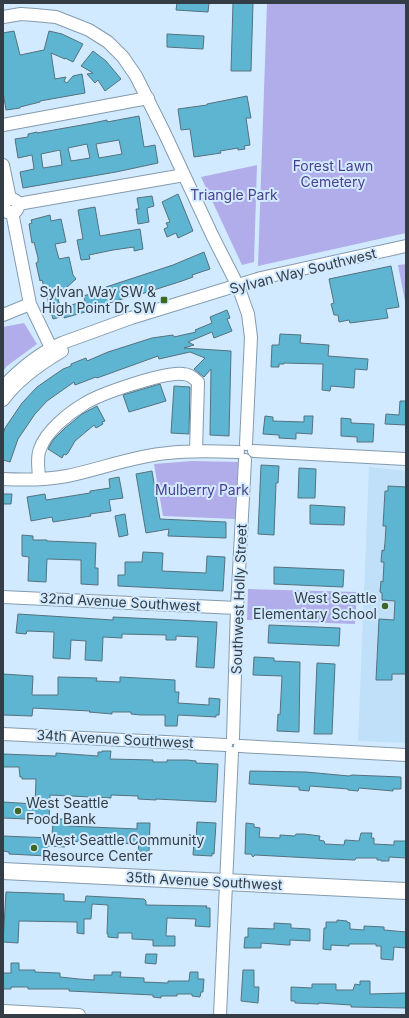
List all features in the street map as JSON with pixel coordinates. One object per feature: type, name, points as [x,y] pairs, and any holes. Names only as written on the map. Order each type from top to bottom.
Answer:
[{"type":"main road","name":"35th Avenue Southwest","points":[[3,871],[406,891]]},
{"type":"street","name":"Southwest Holly Street","points":[[3,17],[20,14],[35,14],[56,17],[89,30],[108,42],[123,57],[136,76],[148,98],[213,237],[238,286],[248,314],[251,331],[237,608],[233,745],[220,1015]]},
{"type":"street","points":[[3,125],[148,98]]},
{"type":"street","points":[[3,165],[30,304],[53,351]]},
{"type":"street","points":[[10,206],[184,175]]},
{"type":"street","name":"Sylvan Way Southwest","points":[[3,400],[20,380],[62,342],[131,318],[201,298],[261,278],[406,246]]},
{"type":"street","points":[[3,315],[30,304]]},
{"type":"street","name":"Sylvan Way Southwest","points":[[3,387],[32,360],[53,351]]},
{"type":"street","points":[[39,479],[38,455],[40,448],[52,430],[70,413],[96,398],[161,376],[183,374],[194,377],[198,382],[196,451]]},
{"type":"street","points":[[3,479],[39,479],[67,476],[145,457],[167,453],[196,451],[246,451],[406,459]]},
{"type":"street","name":"32nd Avenue Southwest","points":[[3,597],[237,608]]},
{"type":"street","name":"34th Avenue Southwest","points":[[3,734],[406,755]]},
{"type":"street","points":[[3,1011],[80,1015]]},
{"type":"shaded area","name":"West Seattle Elementary School","points":[[369,467],[406,471],[406,743],[358,741]]},
{"type":"green space","name":"Forest Lawn Cemetery","points":[[267,3],[406,3],[406,233],[258,266]]},
{"type":"green space","name":"Triangle Park","points":[[257,165],[254,262],[242,265],[201,177]]},
{"type":"green space","points":[[406,264],[406,306],[398,265]]},
{"type":"green space","points":[[24,323],[37,344],[7,366],[3,371],[3,327]]},
{"type":"green space","name":"Mulberry Park","points":[[192,461],[238,462],[236,519],[163,516],[154,464]]},
{"type":"green space","points":[[248,589],[357,592],[355,624],[247,620]]},
{"type":"building","points":[[177,3],[209,3],[208,12],[176,10]]},
{"type":"building","points":[[233,3],[253,3],[251,71],[231,71]]},
{"type":"building","points":[[14,31],[20,55],[44,50],[49,31],[62,34],[83,44],[73,62],[51,53],[55,79],[66,77],[64,81],[67,83],[73,76],[82,74],[85,93],[40,101],[20,108],[6,110],[3,92],[3,33]]},
{"type":"building","points":[[167,34],[204,36],[203,49],[167,47]]},
{"type":"building","points":[[93,51],[106,61],[121,79],[105,91],[98,80],[95,83],[87,74],[93,73],[81,66]]},
{"type":"building","points":[[247,96],[251,118],[246,118],[250,145],[244,146],[245,149],[238,150],[238,148],[220,151],[221,153],[194,157],[190,129],[181,130],[178,109],[207,105]]},
{"type":"building","points":[[139,116],[144,147],[155,145],[158,163],[116,172],[23,188],[20,172],[34,169],[32,155],[18,158],[15,139],[28,137],[28,134],[37,132],[107,120],[107,122]],"holes":[[[119,140],[122,154],[99,158],[96,144]],[[87,144],[90,158],[71,161],[68,148]],[[60,150],[62,165],[43,168],[41,154]]]},
{"type":"building","points":[[178,194],[193,231],[178,238],[176,233],[167,237],[164,229],[168,227],[166,223],[170,222],[162,202]]},
{"type":"building","points":[[152,196],[154,206],[147,208],[149,222],[138,224],[136,209],[139,209],[137,198]]},
{"type":"building","points":[[95,207],[100,236],[140,229],[143,249],[134,251],[134,247],[113,250],[89,255],[90,259],[81,260],[77,240],[83,239],[78,210]]},
{"type":"building","points":[[50,215],[51,221],[61,219],[66,242],[55,244],[59,259],[69,257],[73,275],[76,279],[66,288],[55,291],[61,308],[85,301],[83,296],[173,265],[204,252],[210,269],[192,275],[193,277],[182,281],[103,305],[103,307],[64,318],[64,316],[53,319],[42,280],[40,281],[36,263],[38,262],[38,258],[34,242],[32,243],[29,224],[32,223],[31,220]]},
{"type":"building","points":[[391,266],[399,307],[386,309],[388,318],[350,323],[349,320],[339,322],[338,315],[334,315],[331,304],[334,303],[329,279]]},
{"type":"building","points":[[227,310],[230,318],[227,319],[232,331],[214,338],[212,332],[188,342],[194,345],[184,348],[231,351],[229,436],[210,435],[211,369],[204,377],[194,369],[205,358],[190,352],[159,359],[158,356],[75,385],[74,382],[47,401],[35,414],[18,439],[10,462],[3,460],[3,434],[5,428],[22,403],[37,387],[63,369],[86,358],[87,361],[108,352],[152,338],[173,335],[174,337],[196,332],[195,330],[212,323],[210,317]]},
{"type":"building","points":[[280,334],[301,335],[300,343],[329,345],[328,356],[368,359],[367,370],[355,369],[354,388],[331,386],[330,391],[322,390],[323,364],[284,363],[279,364],[279,367],[271,367],[272,345],[279,345]]},
{"type":"building","points":[[160,384],[166,401],[129,412],[123,395]]},
{"type":"building","points":[[174,386],[190,387],[189,434],[171,433]]},
{"type":"building","points":[[400,401],[406,401],[406,425],[385,424],[386,414],[399,415]]},
{"type":"building","points":[[97,406],[105,421],[102,422],[103,424],[96,428],[94,425],[75,441],[68,453],[66,455],[64,454],[62,458],[48,449],[53,440],[64,429],[82,414]]},
{"type":"building","points":[[265,416],[273,417],[273,421],[304,422],[304,416],[313,416],[312,434],[296,433],[296,439],[279,438],[279,435],[263,434]]},
{"type":"building","points":[[341,418],[351,419],[351,423],[374,424],[373,442],[357,442],[357,437],[341,436]]},
{"type":"building","points":[[261,465],[279,466],[278,483],[276,483],[274,535],[258,534]]},
{"type":"building","points":[[299,468],[316,469],[315,498],[298,498]]},
{"type":"building","points":[[152,471],[160,519],[226,522],[226,538],[168,536],[169,529],[146,533],[136,474]]},
{"type":"building","points":[[119,477],[123,498],[109,500],[111,511],[53,522],[52,517],[31,521],[27,497],[45,494],[46,500],[90,493],[90,491],[110,488],[109,479]]},
{"type":"building","points":[[388,486],[406,487],[406,674],[392,674],[392,680],[376,680],[379,619],[394,620],[395,601],[382,600],[382,593],[380,592],[381,581],[383,582],[384,562],[381,562],[382,550],[384,551],[386,526],[383,526],[385,491],[388,491]]},
{"type":"building","points":[[3,494],[12,494],[11,504],[3,504]]},
{"type":"building","points":[[310,505],[345,507],[344,525],[310,524]]},
{"type":"building","points":[[125,514],[128,535],[119,537],[115,516]]},
{"type":"building","points":[[22,535],[33,536],[33,540],[96,543],[95,568],[98,568],[98,585],[81,584],[81,560],[47,559],[46,582],[28,581],[29,557],[22,556]]},
{"type":"building","points":[[143,552],[163,553],[162,571],[206,573],[207,556],[225,557],[223,591],[118,586],[118,575],[125,575],[125,562],[142,562]]},
{"type":"building","points":[[274,567],[344,570],[343,587],[274,584]]},
{"type":"building","points":[[18,614],[113,620],[113,617],[217,622],[214,668],[196,667],[198,637],[176,636],[176,640],[166,640],[166,635],[122,634],[122,638],[103,637],[102,661],[85,660],[86,641],[71,640],[70,659],[53,658],[54,632],[27,631],[26,634],[16,633]]},
{"type":"building","points":[[269,625],[340,628],[339,646],[268,643]]},
{"type":"building","points":[[254,657],[274,658],[274,661],[300,662],[299,732],[277,731],[278,714],[280,715],[282,676],[253,675]]},
{"type":"building","points":[[317,663],[335,664],[332,734],[314,734]]},
{"type":"building","points":[[3,674],[33,676],[32,695],[58,695],[58,677],[97,678],[96,681],[120,682],[120,677],[175,680],[175,692],[179,692],[178,703],[209,705],[209,698],[220,699],[219,715],[216,715],[216,717],[178,715],[177,726],[165,726],[165,715],[141,715],[131,714],[131,712],[112,712],[112,714],[89,712],[90,711],[33,708],[32,716],[3,715]]},
{"type":"building","points":[[111,751],[110,759],[153,760],[153,762],[187,760],[196,761],[196,763],[218,764],[216,802],[138,799],[138,796],[111,795],[111,798],[50,795],[49,820],[3,818],[3,802],[35,804],[36,779],[22,779],[22,777],[20,777],[19,767],[3,767],[3,754],[56,756],[56,753],[98,756],[98,752]]},
{"type":"building","points":[[250,771],[306,772],[349,776],[401,777],[401,789],[393,789],[393,791],[359,788],[358,791],[310,786],[309,791],[299,790],[299,787],[249,784]]},
{"type":"building","points":[[53,819],[68,819],[68,826],[137,829],[137,823],[150,823],[149,852],[138,851],[139,844],[65,841],[65,847],[47,846],[47,856],[9,854],[9,852],[3,851],[3,836],[52,838]]},
{"type":"building","points":[[197,822],[216,823],[214,854],[212,853],[212,856],[193,855]]},
{"type":"building","points":[[246,823],[254,824],[254,827],[260,828],[259,837],[280,838],[280,835],[295,836],[296,834],[304,834],[320,836],[319,840],[324,841],[325,844],[344,845],[345,840],[359,841],[361,833],[372,833],[371,838],[374,838],[374,844],[394,845],[394,841],[406,841],[406,858],[389,857],[389,861],[381,861],[377,860],[377,858],[356,858],[355,860],[255,855],[253,857],[251,854],[245,854]]},
{"type":"building","points":[[6,892],[64,894],[64,901],[85,902],[86,896],[144,899],[146,901],[146,905],[207,906],[206,908],[210,908],[210,927],[195,926],[196,919],[167,918],[166,936],[175,936],[175,946],[153,946],[153,940],[132,939],[132,933],[118,933],[118,938],[108,937],[108,905],[92,904],[91,919],[84,919],[84,934],[77,933],[77,922],[19,921],[18,943],[3,942]]},
{"type":"building","points":[[337,920],[347,921],[350,923],[350,929],[364,930],[364,926],[384,927],[384,930],[406,932],[406,948],[394,947],[393,960],[381,959],[381,946],[376,946],[376,944],[349,944],[349,946],[331,945],[331,950],[323,949],[324,928],[326,928],[326,922],[337,922]]},
{"type":"building","points":[[274,923],[291,924],[291,928],[310,929],[310,941],[290,940],[290,945],[261,943],[261,948],[244,948],[245,937],[248,937],[248,928],[274,929]]},
{"type":"building","points":[[146,954],[157,954],[156,964],[145,963]]},
{"type":"building","points":[[11,963],[19,963],[19,970],[60,973],[60,977],[94,980],[94,975],[112,975],[112,972],[121,972],[120,977],[144,978],[144,982],[168,983],[168,981],[189,981],[190,972],[198,972],[198,979],[204,979],[203,992],[201,992],[200,997],[192,996],[192,994],[177,994],[177,996],[161,996],[161,998],[153,997],[153,995],[69,991],[69,989],[28,989],[28,987],[11,987],[11,989],[3,989],[3,973],[11,973]]},
{"type":"building","points":[[243,970],[254,970],[254,987],[259,987],[258,1003],[241,1001]]},
{"type":"building","points":[[360,981],[370,981],[370,994],[406,993],[406,1008],[351,1007],[351,1005],[295,1003],[295,1001],[291,1001],[291,987],[312,988],[312,984],[336,984],[336,990],[353,990],[355,984],[360,985]]},
{"type":"place","name":"Sylvan Way SW & High Point Dr SW","points":[[164,300]]},
{"type":"place","name":"West Seattle Elementary School","points":[[385,606]]},
{"type":"place","name":"West Seattle Food Bank","points":[[18,811]]},
{"type":"place","name":"West Seattle Community Resource Center","points":[[34,848]]}]
